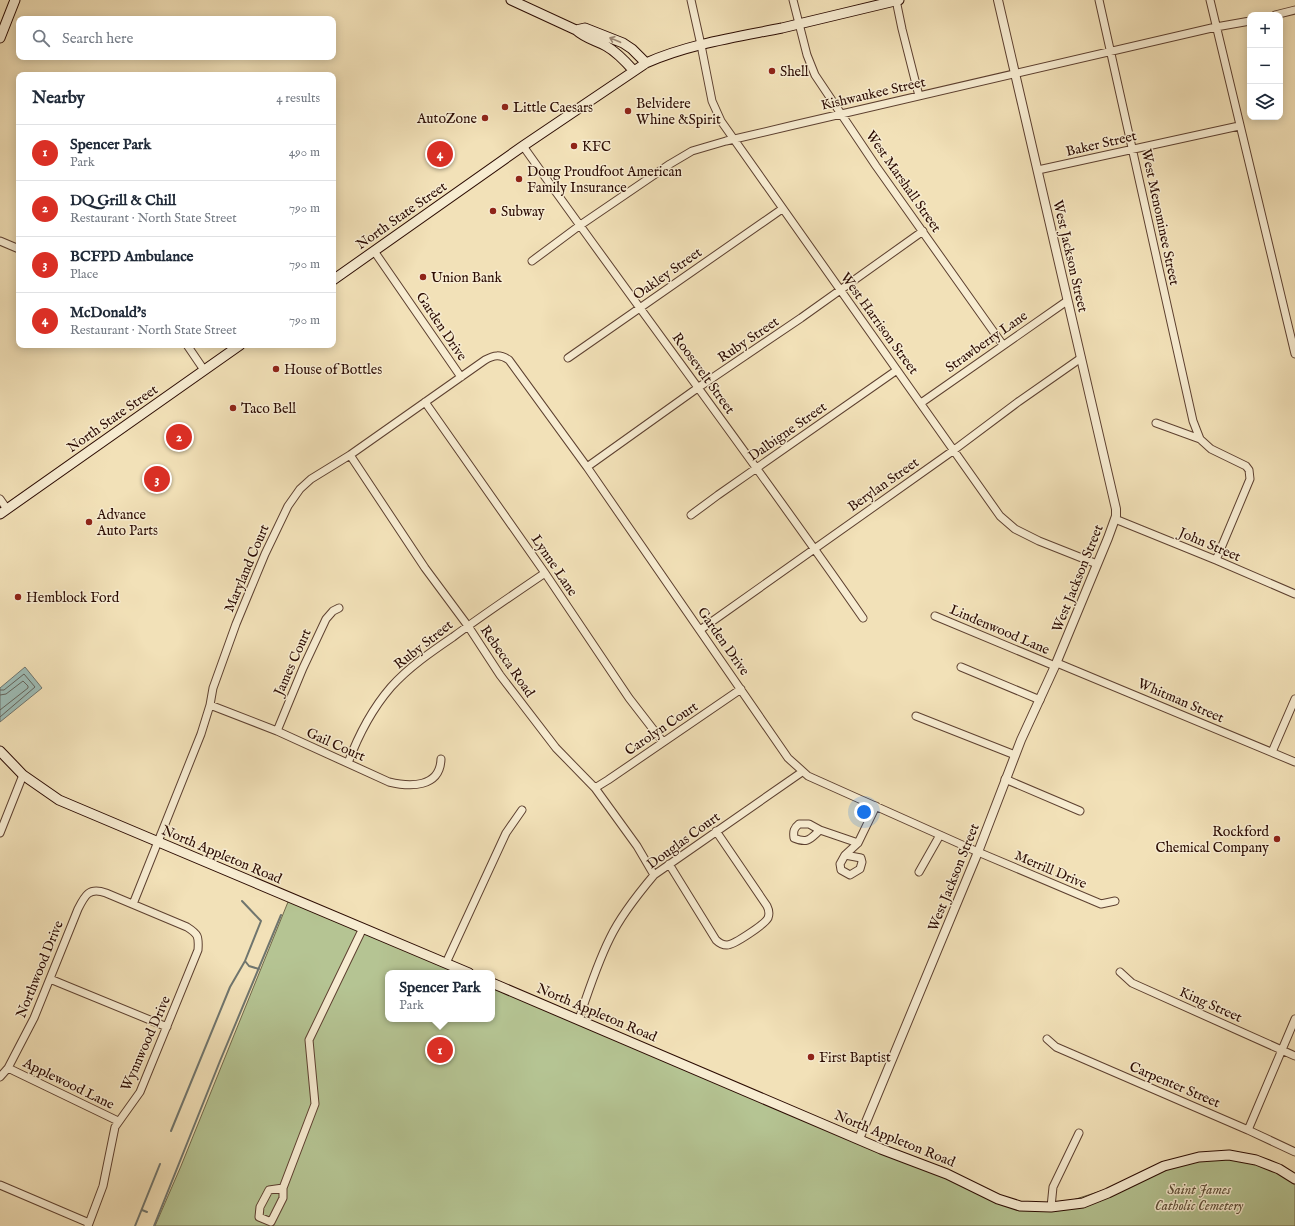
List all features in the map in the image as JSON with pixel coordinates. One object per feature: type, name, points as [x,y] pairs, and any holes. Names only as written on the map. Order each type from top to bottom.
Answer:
[{"type":"main road","points":[[0,38],[15,0]]},
{"type":"main road","points":[[511,0],[576,30],[583,36],[614,50],[634,71]]},
{"type":"main road","name":"North State Street","points":[[336,278],[522,146],[646,63],[666,55],[701,45],[800,24],[897,0]]},
{"type":"main road","points":[[576,30],[585,28],[623,43],[632,49],[646,63]]},
{"type":"main road","name":"North State Street","points":[[3,511],[236,348]]},
{"type":"main road","name":"North Appleton Road","points":[[0,751],[23,775],[59,800],[462,970]]},
{"type":"main road","name":"North Appleton Road","points":[[495,983],[859,1139],[947,1174],[998,1199],[1020,1206],[1051,1207],[1083,1202],[1108,1193],[1164,1166],[1199,1157],[1229,1155],[1256,1160],[1279,1169],[1295,1179]]},
{"type":"street","name":"West Harrison Street","points":[[691,0],[712,101],[721,121],[1000,516],[1015,529],[1039,541],[1096,564]]},
{"type":"street","name":"West Marshall Street","points":[[793,0],[807,55],[815,76],[922,232],[1003,345]]},
{"type":"street","points":[[897,0],[902,29],[919,96]]},
{"type":"street","name":"West Jackson Street","points":[[859,1139],[978,852],[1005,779],[1056,664],[1115,519],[1116,509],[998,0]]},
{"type":"street","name":"West Menominee Street","points":[[1099,0],[1193,421],[1200,438]]},
{"type":"street","points":[[1210,0],[1295,354]]},
{"type":"street","points":[[1283,13],[1295,10]]},
{"type":"street","name":"Kishwaukee Street","points":[[532,261],[579,226],[670,164],[692,151],[733,139],[1216,27],[1247,22]]},
{"type":"street","name":"Baker Street","points":[[1038,170],[1240,126]]},
{"type":"street","name":"Roosevelt Street","points":[[522,146],[579,226],[699,387],[863,618]]},
{"type":"street","name":"Oakley Street","points":[[568,358],[782,209]]},
{"type":"street","name":"Ruby Street","points":[[587,467],[922,232]]},
{"type":"street","points":[[0,241],[16,248]]},
{"type":"street","name":"Garden Drive","points":[[374,251],[461,377]]},
{"type":"street","name":"Strawberry Lane","points":[[921,403],[1067,301]]},
{"type":"street","points":[[189,348],[204,370]]},
{"type":"street","name":"Maryland Court","points":[[133,904],[190,762],[210,705],[213,688],[236,624],[265,554],[288,506],[300,489],[311,479],[350,455],[491,357],[500,355],[504,356],[514,366]]},
{"type":"street","name":"Berylan Street","points":[[700,630],[1081,358]]},
{"type":"street","name":"Garden Drive","points":[[514,366],[587,467],[742,689],[788,758],[802,772],[815,780],[978,852]]},
{"type":"street","name":"Dalbigne Street","points":[[691,515],[897,370]]},
{"type":"street","name":"Lynne Lane","points":[[425,402],[545,573],[629,698],[663,742]]},
{"type":"street","points":[[1156,423],[1200,438],[1211,449],[1246,466],[1249,470],[1250,479],[1216,560]]},
{"type":"street","name":"Rebecca Road","points":[[350,455],[425,568],[468,626],[500,674],[556,748],[594,788],[638,846],[654,875]]},
{"type":"street","points":[[0,499],[3,511]]},
{"type":"street","name":"John Street","points":[[1115,519],[1295,594]]},
{"type":"street","name":"Ruby Street","points":[[348,763],[364,727],[376,707],[390,688],[408,670],[468,626],[545,573]]},
{"type":"street","name":"James Court","points":[[276,731],[326,619],[333,611],[339,608]]},
{"type":"street","name":"Lindenwood Lane","points":[[935,616],[1056,664]]},
{"type":"street","name":"Whitman Street","points":[[1056,664],[1295,762]]},
{"type":"street","points":[[961,667],[1040,700]]},
{"type":"street","name":"Carolyn Court","points":[[594,788],[742,689]]},
{"type":"street","points":[[1272,752],[1295,699]]},
{"type":"street","name":"Gail Court","points":[[210,705],[276,731],[389,782],[412,785],[431,780],[437,774],[441,765],[441,759]]},
{"type":"street","points":[[916,716],[1015,755]]},
{"type":"street","name":"Douglas Court","points":[[579,1019],[598,965],[610,937],[636,896],[654,875],[802,772]]},
{"type":"street","points":[[0,833],[23,775]]},
{"type":"street","points":[[1005,779],[1080,811]]},
{"type":"street","points":[[845,855],[858,843],[876,806]]},
{"type":"street","points":[[446,963],[506,833],[522,810]]},
{"type":"street","points":[[820,830],[858,843]]},
{"type":"street","points":[[669,864],[716,940],[726,945],[731,944],[750,932],[766,920],[769,911],[716,831]]},
{"type":"street","points":[[919,872],[940,835]]},
{"type":"street","name":"Merrill Drive","points":[[978,852],[1101,904],[1116,901]]},
{"type":"street","name":"Northwood Drive","points":[[0,1077],[8,1068],[34,1018],[84,897],[90,892],[101,891],[133,904]]},
{"type":"street","name":"Wynnwood Drive","points":[[88,1224],[104,1186],[113,1134],[118,1121],[140,1092],[198,950],[198,936],[196,933],[187,927],[133,904]]},
{"type":"street","points":[[283,1188],[269,1190],[260,1207],[259,1217],[271,1222],[283,1198],[283,1188],[315,1104],[309,1040],[363,928]]},
{"type":"street","name":"King Street","points":[[1120,972],[1132,983],[1295,1056]]},
{"type":"street","points":[[50,979],[167,1027]]},
{"type":"street","points":[[1248,1130],[1295,1019]]},
{"type":"street","name":"Carpenter Street","points":[[1047,1038],[1056,1047],[1248,1130],[1295,1152]]},
{"type":"street","name":"Applewood Lane","points":[[8,1068],[118,1121]]},
{"type":"street","points":[[1051,1207],[1053,1187],[1079,1132]]},
{"type":"street","points":[[0,1186],[88,1224]]},
{"type":"green space","name":"Saint James Catholic Cemetery","points":[[290,897],[462,970],[385,970],[385,1022],[495,1022],[495,984],[998,1199],[1051,1207],[1166,1170],[1199,1157],[1256,1160],[1295,1179],[1295,1226],[155,1226],[181,1166]]},
{"type":"water","points":[[25,667],[42,688],[0,722],[0,688]]},
{"type":"waterway","points":[[171,1131],[230,987],[245,961],[261,921],[242,901]]},
{"type":"waterway","points":[[154,1226],[220,1061],[281,915]]},
{"type":"waterway","points":[[245,961],[249,966],[259,969]]},
{"type":"waterway","points":[[135,1226],[160,1164]]},
{"type":"waterway","points":[[142,1210],[147,1212]]},
{"type":"place","name":"Shell","points":[[772,71]]},
{"type":"place","name":"Little Caesars","points":[[505,107]]},
{"type":"place","name":"Belvidere Whine &Spirit","points":[[628,111]]},
{"type":"place","name":"AutoZone","points":[[485,118]]},
{"type":"place","name":"KFC","points":[[574,146]]},
{"type":"place","name":"McDonald's","points":[[440,154]]},
{"type":"place","name":"Doug Proudfoot American Family Insurance","points":[[519,179]]},
{"type":"place","name":"Subway","points":[[493,211]]},
{"type":"place","name":"Union Bank","points":[[423,277]]},
{"type":"place","name":"House of Bottles","points":[[276,369]]},
{"type":"place","name":"Taco Bell","points":[[233,408]]},
{"type":"place","name":"DQ Grill & Chill","points":[[179,437]]},
{"type":"place","name":"BCFPD Ambulance","points":[[157,479]]},
{"type":"place","name":"Advance Auto Parts","points":[[89,522]]},
{"type":"place","name":"Hemblock Ford","points":[[18,597]]},
{"type":"place","name":"Rockford Chemical Company","points":[[1277,839]]},
{"type":"place","name":"Spencer Park","points":[[440,1050]]},
{"type":"place","name":"First Baptist","points":[[811,1057]]}]
